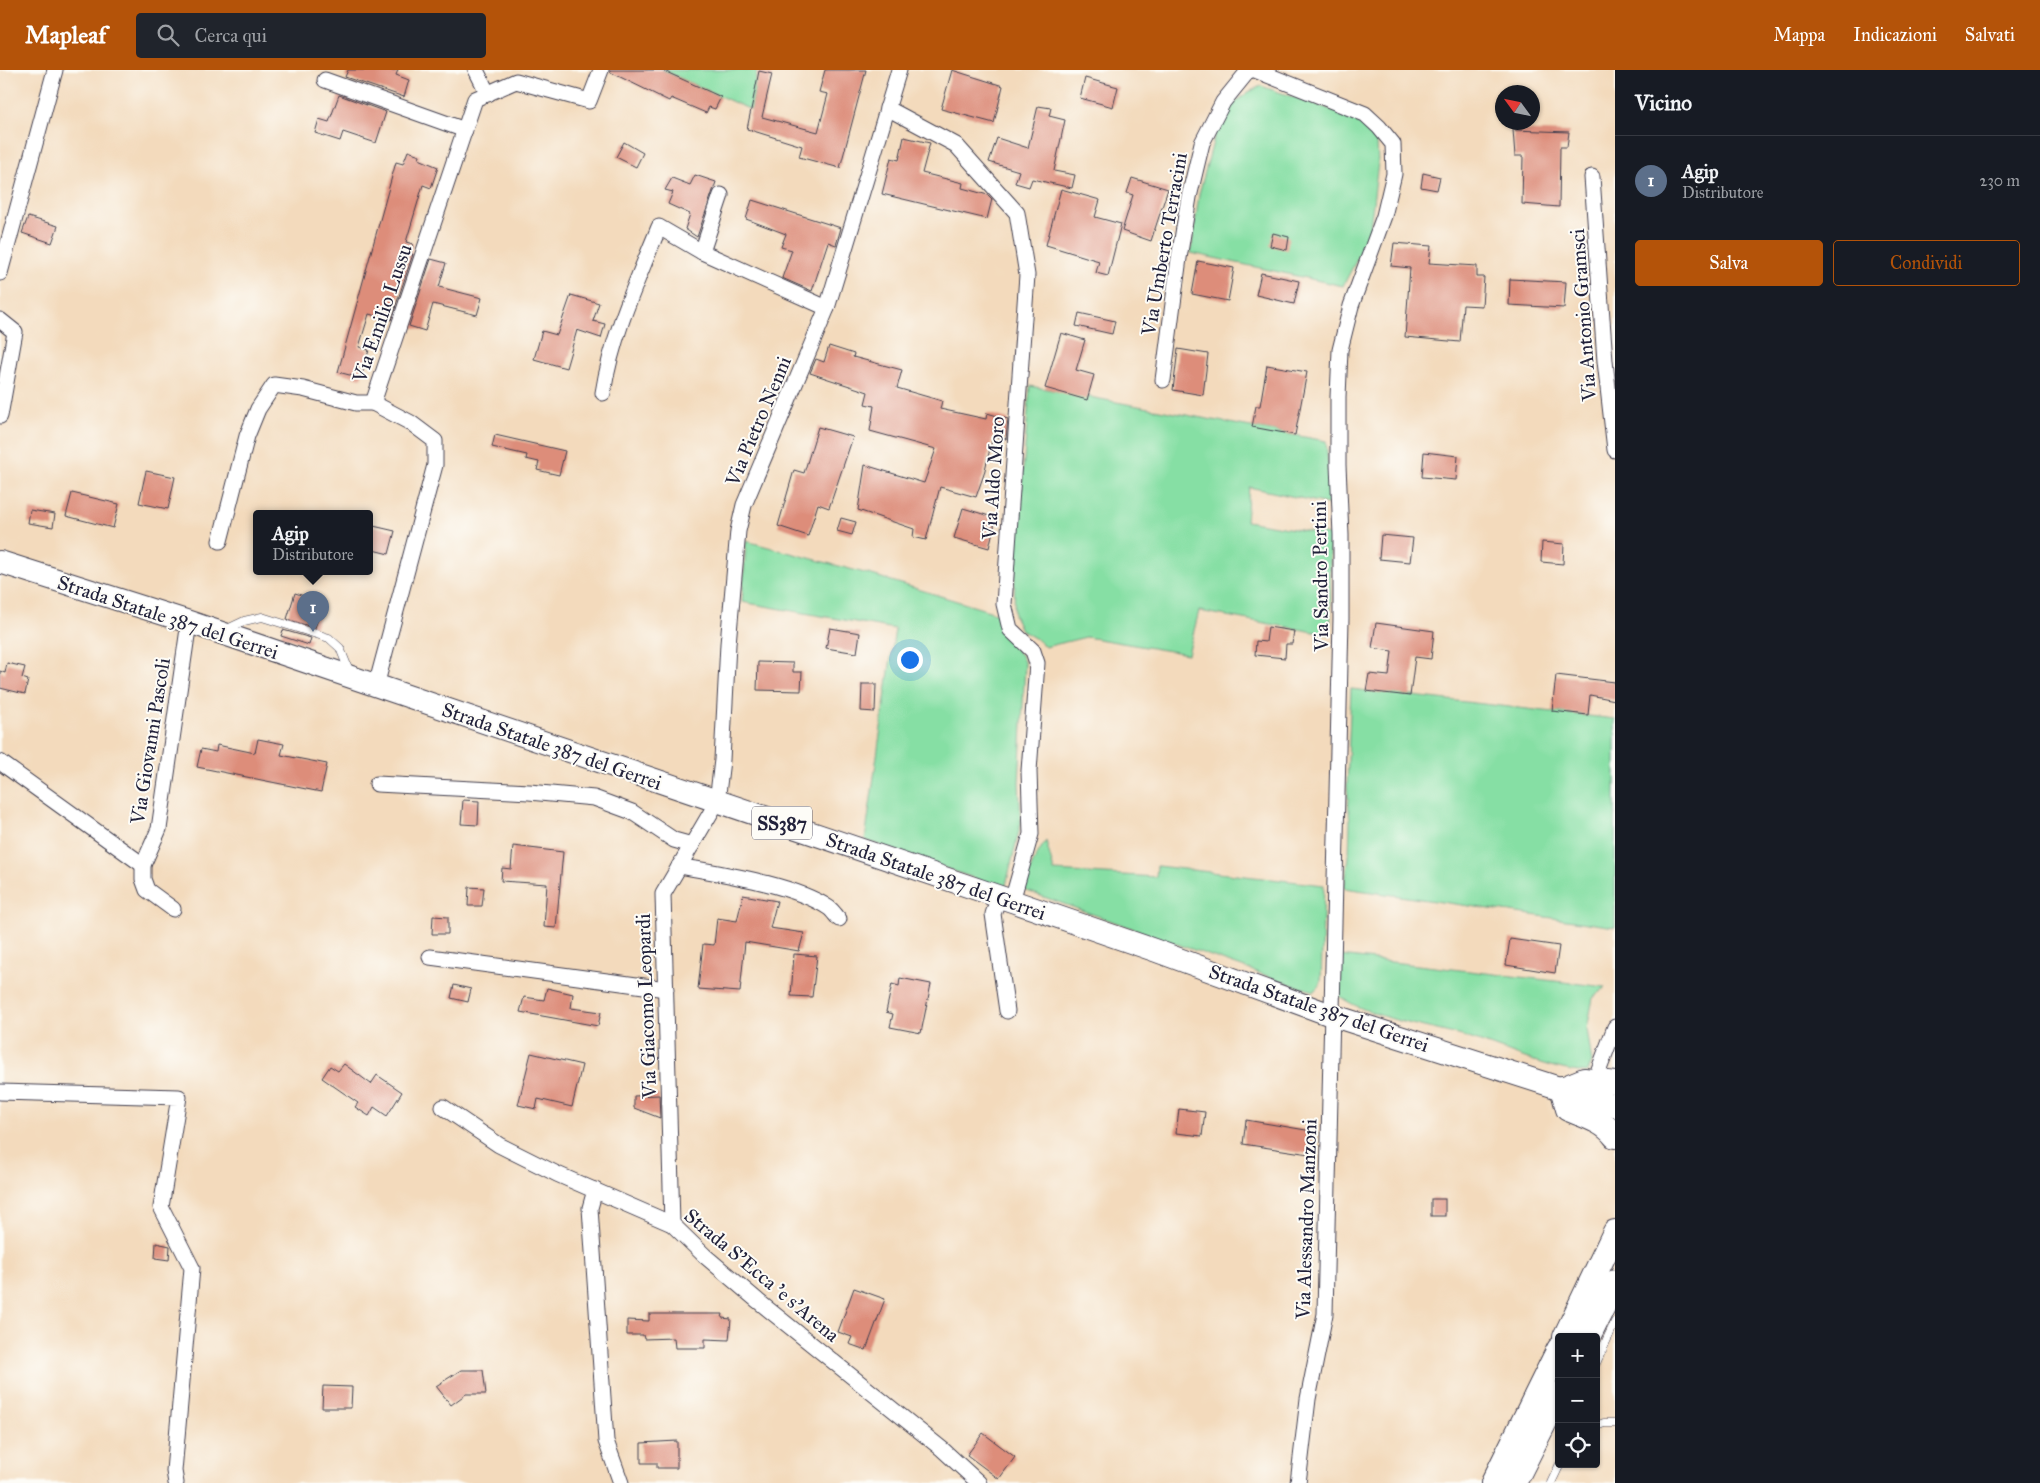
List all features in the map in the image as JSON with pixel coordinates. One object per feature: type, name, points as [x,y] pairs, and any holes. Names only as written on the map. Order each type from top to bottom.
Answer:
[{"type":"highway","points":[[1562,1088],[1568,1109],[1599,1122],[1615,1136]]},
{"type":"highway","points":[[1567,1333],[1615,1232]]},
{"type":"highway","points":[[1590,1333],[1615,1282]]},
{"type":"highway","points":[[1493,1483],[1555,1357]]},
{"type":"highway","points":[[1514,1483],[1555,1402]]},
{"type":"main road","name":"Strada Statale 387 del Gerrei","points":[[0,562],[189,622],[1005,899],[1154,950],[1331,1015],[1615,1106]]},
{"type":"main road","points":[[1562,1088],[1584,1079],[1605,1081]]},
{"type":"street","points":[[0,273],[55,70]]},
{"type":"street","points":[[476,70],[488,94]]},
{"type":"street","name":"Via Emilio Lussu","points":[[376,686],[435,465],[435,441],[411,423],[373,403],[476,99],[516,81],[589,101],[600,70]]},
{"type":"street","name":"Via Pietro Nenni","points":[[717,802],[722,760],[728,644],[738,531],[744,505],[827,308],[898,70]]},
{"type":"street","name":"Via Umberto Terracini","points":[[1163,380],[1179,258],[1189,197],[1202,142],[1223,102],[1250,70]]},
{"type":"street","name":"Via Sandro Pertini","points":[[1255,70],[1365,114],[1393,144],[1394,174],[1384,216],[1351,306],[1340,350],[1338,446],[1341,619],[1331,1015]]},
{"type":"street","points":[[325,80],[465,130]]},
{"type":"street","name":"Via Aldo Moro","points":[[888,108],[956,145],[1017,212],[1026,266],[1004,604],[1010,629],[1033,651],[1037,663],[1029,771],[1031,834],[1005,899],[993,914],[1007,1011]]},
{"type":"street","name":"Via Antonio Gramsci","points":[[1592,178],[1605,361],[1615,450]]},
{"type":"street","points":[[702,252],[722,195]]},
{"type":"street","points":[[603,393],[607,367],[621,320],[659,227],[702,252],[827,308]]},
{"type":"street","points":[[0,320],[14,332],[0,416]]},
{"type":"street","points":[[220,540],[247,436],[258,409],[274,385],[303,389],[356,403],[373,403]]},
{"type":"street","name":"Via Giovanni Pascoli","points":[[143,865],[159,829],[189,622]]},
{"type":"street","points":[[0,762],[143,865],[143,879],[147,890],[173,909]]},
{"type":"street","points":[[378,784],[529,792],[594,798],[632,812],[674,840],[692,844]]},
{"type":"street","name":"Via Giacomo Leopardi","points":[[672,1224],[662,894],[717,802]]},
{"type":"street","points":[[679,866],[742,878],[803,895],[830,909],[839,919]]},
{"type":"street","points":[[430,957],[666,989]]},
{"type":"street","name":"Via Alessandro Manzoni","points":[[1298,1483],[1308,1399],[1326,1314],[1331,1015]]},
{"type":"street","points":[[1605,1081],[1615,1027]]},
{"type":"street","points":[[0,1092],[179,1097],[161,1207],[192,1268],[174,1471],[176,1483]]},
{"type":"street","name":"Strada S'Ecca 'e s'Arena","points":[[443,1107],[498,1145],[557,1174],[672,1224],[705,1256],[758,1301],[942,1449],[979,1483]]},
{"type":"street","points":[[595,1190],[590,1208],[606,1440],[621,1483]]},
{"type":"lane","points":[[218,632],[244,621],[262,617],[328,638],[340,648],[352,678]]},
{"type":"lane","points":[[1600,1354],[1615,1322]]},
{"type":"lane","points":[[1600,1424],[1615,1423]]},
{"type":"lane","points":[[1551,1483],[1558,1468]]},
{"type":"green space","points":[[662,70],[757,70],[751,110]]},
{"type":"green space","points":[[1261,86],[1347,115],[1363,126],[1377,141],[1378,163],[1369,236],[1343,286],[1191,253],[1199,194],[1216,131],[1226,110],[1247,93]]},
{"type":"green space","points":[[1030,386],[1326,441],[1332,505],[1249,487],[1246,521],[1330,535],[1331,635],[1199,611],[1188,654],[1086,637],[1045,647],[1038,640],[1021,630],[1014,615],[1015,569]]},
{"type":"green space","points":[[746,541],[872,575],[999,614],[999,631],[1021,655],[1025,664],[1019,783],[1021,823],[1005,889],[865,840],[895,629],[742,602]]},
{"type":"green space","points":[[1351,689],[1615,719],[1615,927],[1344,888],[1349,857],[1350,822],[1347,786]]},
{"type":"green space","points":[[1046,841],[1054,871],[1156,877],[1157,866],[1324,885],[1321,983],[1314,991],[1293,985],[1024,890],[1032,865]]},
{"type":"green space","points":[[1340,956],[1606,987],[1593,998],[1587,1029],[1592,1062],[1587,1073],[1571,1071],[1524,1058],[1462,1036],[1382,1016],[1366,1010],[1339,996]]},
{"type":"building","points":[[348,70],[398,70],[396,75],[409,80],[404,97],[345,77]]},
{"type":"building","points":[[610,70],[662,70],[721,97],[715,109],[709,107],[706,113],[671,98],[669,101],[610,72]]},
{"type":"building","points":[[825,70],[866,70],[840,168],[799,157],[802,146],[747,129],[759,71],[772,74],[762,117],[818,132],[828,94],[819,92]]},
{"type":"building","points":[[952,70],[1003,86],[994,123],[941,109]]},
{"type":"building","points":[[1085,78],[1118,87],[1113,107],[1080,98]]},
{"type":"building","points":[[339,95],[386,112],[376,143],[343,132],[340,141],[315,133],[319,119],[329,122]]},
{"type":"building","points":[[1038,106],[1051,108],[1049,116],[1065,120],[1054,171],[1075,175],[1072,188],[1032,179],[1029,187],[1015,183],[1019,171],[989,162],[997,138],[1028,148]]},
{"type":"building","points":[[1513,130],[1569,132],[1567,147],[1560,147],[1559,207],[1522,204],[1523,156],[1515,156]]},
{"type":"building","points":[[904,137],[930,143],[922,173],[963,183],[962,188],[988,195],[992,199],[987,219],[882,194],[891,158],[899,160]]},
{"type":"building","points":[[624,142],[643,153],[636,167],[616,157]]},
{"type":"building","points":[[408,151],[420,155],[419,159],[438,167],[431,188],[423,185],[406,242],[413,244],[410,254],[413,254],[391,320],[369,314],[359,347],[369,350],[361,378],[338,372],[396,162],[403,164]]},
{"type":"building","points":[[1423,173],[1440,177],[1437,190],[1421,187]]},
{"type":"building","points":[[695,175],[716,182],[697,237],[685,229],[690,214],[668,204],[673,192],[665,190],[672,178],[690,185]]},
{"type":"building","points":[[1132,178],[1168,189],[1151,241],[1122,231],[1133,195],[1127,193]]},
{"type":"building","points":[[1061,189],[1100,200],[1095,217],[1121,224],[1108,276],[1096,273],[1099,261],[1046,245]]},
{"type":"building","points":[[752,200],[841,228],[836,245],[828,242],[812,291],[782,278],[792,250],[781,247],[786,234],[746,219]]},
{"type":"building","points":[[28,217],[58,226],[52,243],[22,233]]},
{"type":"building","points":[[1273,233],[1289,237],[1287,250],[1270,246]]},
{"type":"building","points":[[1394,243],[1431,246],[1429,263],[1477,266],[1477,277],[1484,277],[1482,306],[1463,305],[1460,342],[1405,337],[1410,268],[1391,266]]},
{"type":"building","points":[[431,259],[446,263],[439,287],[482,298],[477,315],[433,304],[425,331],[409,326]]},
{"type":"building","points":[[1198,261],[1234,268],[1228,301],[1192,294]]},
{"type":"building","points":[[1261,273],[1299,281],[1294,304],[1256,295]]},
{"type":"building","points":[[1510,279],[1566,282],[1564,308],[1509,305]]},
{"type":"building","points":[[571,295],[599,303],[593,321],[605,324],[601,338],[577,330],[566,368],[534,359],[542,331],[557,335]]},
{"type":"building","points":[[1079,313],[1115,321],[1112,334],[1076,326]]},
{"type":"building","points":[[1061,333],[1085,340],[1076,370],[1094,375],[1087,400],[1045,388]]},
{"type":"building","points":[[829,346],[854,354],[853,357],[902,370],[897,388],[942,401],[940,409],[986,419],[987,413],[1008,419],[1006,439],[993,436],[984,474],[976,497],[940,487],[926,540],[913,537],[914,529],[858,510],[865,465],[924,483],[936,449],[870,431],[874,406],[865,404],[868,392],[810,373],[816,359],[824,362]]},
{"type":"building","points":[[1178,349],[1208,354],[1203,395],[1173,390]]},
{"type":"building","points":[[1267,365],[1307,372],[1295,435],[1252,427],[1256,406],[1260,406]]},
{"type":"building","points":[[818,427],[853,437],[829,508],[818,504],[808,536],[778,526],[794,470],[804,473]]},
{"type":"building","points":[[495,435],[565,451],[559,475],[537,470],[539,462],[526,459],[527,455],[492,447]]},
{"type":"building","points":[[1424,452],[1458,456],[1456,480],[1422,477]]},
{"type":"building","points":[[146,471],[175,477],[168,509],[139,503]]},
{"type":"building","points":[[72,493],[119,504],[113,528],[66,516]]},
{"type":"building","points":[[963,508],[996,518],[989,548],[954,538]]},
{"type":"building","points":[[30,510],[55,514],[53,527],[28,523]]},
{"type":"building","points":[[841,518],[856,522],[852,535],[837,531]]},
{"type":"building","points":[[373,526],[395,531],[389,554],[373,550]]},
{"type":"building","points":[[1381,535],[1413,538],[1410,562],[1379,559]]},
{"type":"building","points":[[1542,542],[1564,544],[1563,564],[1541,562]]},
{"type":"building","points":[[295,593],[323,602],[315,628],[287,619]]},
{"type":"building","points":[[1376,623],[1434,631],[1431,659],[1415,657],[1410,696],[1366,691],[1369,674],[1389,676],[1392,651],[1372,648]]},
{"type":"building","points":[[1268,627],[1294,631],[1292,644],[1286,644],[1285,658],[1255,655],[1256,641],[1266,642]]},
{"type":"building","points":[[830,628],[860,633],[857,653],[826,648]]},
{"type":"building","points":[[283,630],[311,638],[309,645],[281,636]]},
{"type":"building","points":[[758,662],[793,663],[793,672],[802,672],[801,691],[757,690]]},
{"type":"building","points":[[7,663],[25,667],[22,678],[28,680],[25,694],[0,688],[0,671],[5,673]]},
{"type":"building","points":[[1556,675],[1615,682],[1615,700],[1590,695],[1588,715],[1552,711]]},
{"type":"building","points":[[862,684],[876,684],[875,712],[861,711]]},
{"type":"building","points":[[258,739],[284,744],[281,755],[327,764],[321,792],[197,767],[201,749],[216,752],[217,745],[255,753]]},
{"type":"building","points":[[463,800],[479,801],[478,825],[461,824]]},
{"type":"building","points":[[513,846],[563,852],[556,928],[544,927],[547,884],[501,881],[502,868],[511,869]]},
{"type":"building","points":[[469,887],[484,888],[482,906],[468,906]]},
{"type":"building","points":[[743,895],[777,901],[770,928],[804,933],[799,951],[745,942],[740,992],[698,989],[703,944],[714,945],[717,918],[737,921]]},
{"type":"building","points":[[433,916],[448,917],[448,934],[432,934]]},
{"type":"building","points":[[1510,939],[1559,946],[1555,973],[1506,965]]},
{"type":"building","points":[[794,954],[817,956],[812,997],[791,996]]},
{"type":"building","points":[[900,978],[931,984],[921,1033],[890,1027],[893,1014],[886,1012],[892,984],[899,986]]},
{"type":"building","points":[[454,985],[471,989],[468,1002],[451,998]]},
{"type":"building","points":[[547,988],[573,994],[571,1008],[601,1012],[598,1026],[520,1012],[524,997],[544,1000]]},
{"type":"building","points":[[531,1053],[582,1065],[572,1107],[538,1099],[536,1109],[518,1105]]},
{"type":"building","points":[[344,1064],[371,1084],[377,1075],[402,1092],[387,1116],[374,1107],[369,1116],[355,1107],[358,1103],[322,1078],[330,1066],[338,1071]]},
{"type":"building","points":[[659,1095],[660,1118],[634,1108],[634,1096]]},
{"type":"building","points":[[1179,1109],[1205,1112],[1202,1136],[1176,1133]]},
{"type":"building","points":[[1246,1120],[1312,1131],[1309,1154],[1243,1144]]},
{"type":"building","points":[[1431,1199],[1445,1199],[1445,1216],[1431,1216]]},
{"type":"building","points":[[156,1243],[170,1246],[169,1260],[155,1258]]},
{"type":"building","points":[[854,1288],[885,1299],[866,1350],[849,1344],[852,1337],[838,1332]]},
{"type":"building","points":[[649,1314],[723,1314],[722,1318],[731,1319],[729,1340],[705,1339],[705,1348],[675,1348],[674,1338],[644,1339],[643,1335],[627,1335],[627,1320],[649,1321]]},
{"type":"building","points":[[461,1370],[483,1370],[486,1394],[466,1394],[451,1405],[436,1386]]},
{"type":"building","points":[[323,1386],[352,1387],[351,1408],[322,1408]]},
{"type":"building","points":[[983,1433],[1015,1457],[999,1479],[967,1455]]},
{"type":"building","points":[[677,1441],[677,1468],[657,1468],[657,1463],[641,1463],[641,1443]]},
{"type":"place","name":"Agip","points":[[313,632]]}]
